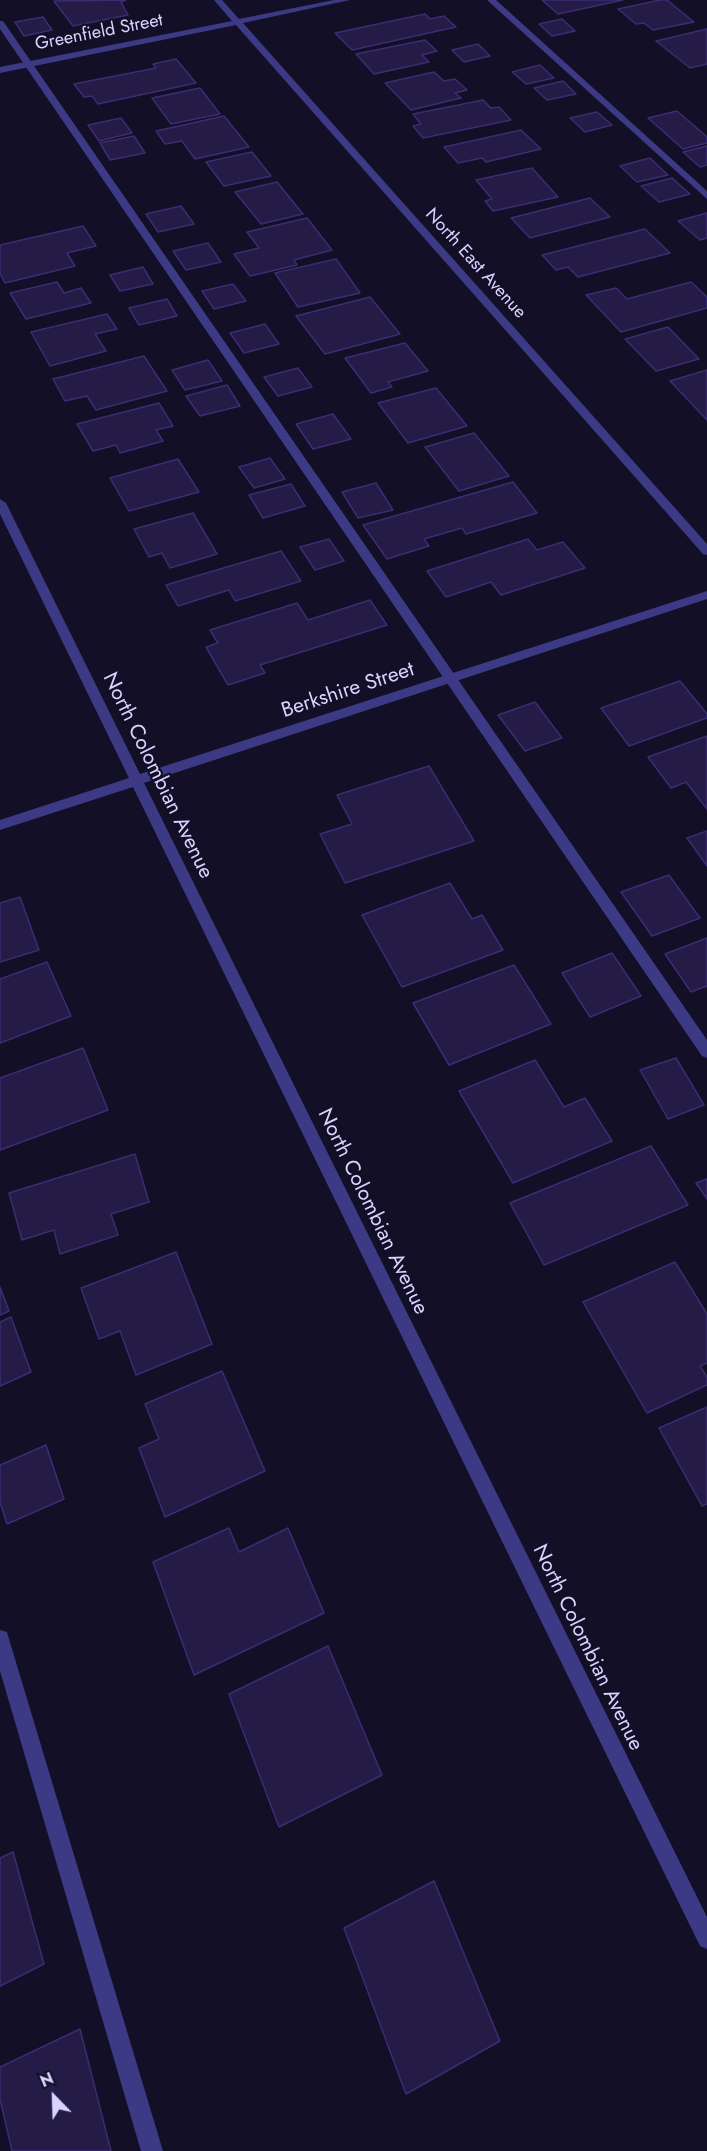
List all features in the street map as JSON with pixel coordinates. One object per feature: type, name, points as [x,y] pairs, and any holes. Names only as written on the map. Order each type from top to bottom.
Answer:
[{"type":"street","name":"North East Avenue","points":[[218,0],[707,551]]},
{"type":"street","name":"Greenfield Street","points":[[0,70],[346,0]]},
{"type":"street","points":[[491,0],[707,196]]},
{"type":"street","points":[[0,23],[707,1052]]},
{"type":"street","name":"North Colombian Avenue","points":[[0,503],[707,1939]]},
{"type":"street","name":"Berkshire Street","points":[[0,825],[707,595]]},
{"type":"street","points":[[0,1639],[152,2151]]},
{"type":"building","points":[[126,0],[121,2],[128,15],[73,26],[54,1]]},
{"type":"building","points":[[542,0],[623,0],[558,14]]},
{"type":"building","points":[[667,0],[694,22],[653,30],[644,23],[636,24],[618,9]]},
{"type":"building","points":[[425,14],[430,19],[444,16],[456,27],[352,50],[335,33]]},
{"type":"building","points":[[43,17],[52,30],[24,36],[15,22]]},
{"type":"building","points":[[562,19],[575,31],[552,36],[539,24]]},
{"type":"building","points":[[707,29],[707,64],[690,68],[656,41]]},
{"type":"building","points":[[425,40],[437,51],[422,55],[429,62],[374,74],[356,54]]},
{"type":"building","points":[[478,44],[490,56],[464,62],[452,50]]},
{"type":"building","points":[[176,59],[196,83],[98,104],[92,96],[84,97],[74,84],[156,68],[153,64]]},
{"type":"building","points":[[540,65],[554,78],[526,84],[512,72]]},
{"type":"building","points":[[434,72],[444,81],[455,79],[467,90],[455,93],[461,98],[411,110],[385,83]]},
{"type":"building","points":[[563,81],[576,94],[547,100],[534,88]]},
{"type":"building","points":[[200,88],[220,114],[171,124],[152,98]]},
{"type":"building","points":[[483,100],[491,108],[499,107],[511,120],[423,138],[413,126],[421,124],[413,114]]},
{"type":"building","points":[[677,111],[707,137],[707,143],[683,149],[648,118]]},
{"type":"building","points":[[597,112],[612,125],[585,132],[570,118]]},
{"type":"building","points":[[224,116],[249,147],[195,159],[182,141],[165,144],[156,131]]},
{"type":"building","points":[[121,118],[132,133],[99,141],[88,125]]},
{"type":"building","points":[[521,130],[541,149],[486,162],[482,158],[458,163],[444,147]]},
{"type":"building","points":[[134,136],[145,153],[110,160],[100,143]]},
{"type":"building","points":[[707,146],[707,165],[700,167],[683,152]]},
{"type":"building","points":[[252,152],[271,176],[224,186],[206,162]]},
{"type":"building","points":[[650,158],[668,175],[637,182],[620,166]]},
{"type":"building","points":[[532,168],[558,197],[493,211],[485,201],[492,199],[476,180]]},
{"type":"building","points":[[672,178],[690,194],[659,202],[641,186]]},
{"type":"building","points":[[277,182],[303,214],[261,224],[235,192]]},
{"type":"building","points":[[590,198],[610,217],[530,238],[511,218]]},
{"type":"building","points":[[181,206],[194,224],[158,232],[146,214]]},
{"type":"building","points":[[707,213],[707,238],[700,240],[678,221]]},
{"type":"building","points":[[307,218],[332,250],[294,260],[297,265],[250,276],[234,254],[259,248],[247,232]]},
{"type":"building","points":[[83,226],[96,246],[67,253],[75,266],[5,283],[0,273],[0,245]]},
{"type":"building","points":[[645,229],[670,253],[578,277],[568,267],[556,270],[542,255]]},
{"type":"building","points":[[208,243],[221,262],[186,270],[173,251]]},
{"type":"building","points":[[336,259],[360,293],[298,307],[275,273]]},
{"type":"building","points":[[143,267],[153,284],[120,291],[110,275]]},
{"type":"building","points":[[57,282],[64,293],[81,288],[91,303],[26,319],[10,293]]},
{"type":"building","points":[[691,282],[707,297],[707,308],[621,332],[586,295],[616,288],[627,299]]},
{"type":"building","points":[[233,284],[246,301],[214,309],[202,291]]},
{"type":"building","points":[[370,297],[400,334],[325,354],[296,316]]},
{"type":"building","points":[[167,299],[177,316],[139,325],[129,308]]},
{"type":"building","points":[[107,314],[117,329],[95,334],[106,351],[50,366],[31,332]]},
{"type":"building","points":[[265,324],[279,344],[244,353],[230,333]]},
{"type":"building","points":[[668,327],[699,359],[656,371],[625,339]]},
{"type":"building","points":[[405,343],[428,371],[388,382],[392,387],[371,393],[345,358]]},
{"type":"building","points":[[144,356],[167,391],[96,410],[87,396],[65,401],[53,379]]},
{"type":"building","points":[[208,360],[222,381],[185,390],[172,370]]},
{"type":"building","points":[[298,368],[312,387],[278,396],[264,377]]},
{"type":"building","points":[[707,370],[707,420],[670,381]]},
{"type":"building","points":[[227,385],[240,406],[200,416],[186,396]]},
{"type":"building","points":[[436,388],[467,426],[408,443],[378,403]]},
{"type":"building","points":[[159,403],[173,426],[156,430],[163,441],[120,453],[116,445],[93,451],[77,424]]},
{"type":"building","points":[[333,414],[351,439],[313,449],[296,424]]},
{"type":"building","points":[[474,433],[509,476],[459,491],[425,447]]},
{"type":"building","points":[[270,458],[285,479],[254,488],[239,467]]},
{"type":"building","points":[[178,459],[199,492],[129,511],[110,478]]},
{"type":"building","points":[[513,482],[537,513],[466,534],[462,528],[424,539],[429,546],[387,559],[363,525]]},
{"type":"building","points":[[376,483],[393,510],[358,518],[342,492]]},
{"type":"building","points":[[291,484],[305,506],[263,518],[249,495]]},
{"type":"building","points":[[193,513],[217,554],[170,568],[162,553],[149,557],[134,529]]},
{"type":"building","points":[[329,539],[344,561],[315,570],[300,547]]},
{"type":"building","points":[[528,539],[537,550],[563,542],[585,568],[501,595],[491,582],[446,597],[427,571]]},
{"type":"building","points":[[281,551],[301,581],[235,601],[229,590],[178,606],[166,585]]},
{"type":"building","points":[[370,600],[387,625],[260,665],[265,673],[228,685],[206,647],[218,643],[210,630],[297,603],[308,620]]},
{"type":"building","points":[[680,681],[707,714],[707,718],[629,746],[601,708]]},
{"type":"building","points":[[535,702],[562,738],[525,751],[498,715]]},
{"type":"building","points":[[707,736],[707,809],[686,782],[671,788],[648,757]]},
{"type":"building","points":[[429,766],[474,841],[345,883],[320,834],[352,824],[337,795]]},
{"type":"building","points":[[707,831],[707,866],[687,838]]},
{"type":"building","points":[[669,875],[700,918],[652,936],[621,892]]},
{"type":"building","points":[[450,883],[472,919],[482,915],[503,950],[402,987],[362,915]]},
{"type":"building","points":[[20,897],[39,950],[0,962],[0,903]]},
{"type":"building","points":[[707,938],[707,986],[691,992],[665,954]]},
{"type":"building","points":[[612,953],[641,996],[590,1017],[562,973]]},
{"type":"building","points":[[47,962],[71,1016],[0,1043],[0,979]]},
{"type":"building","points":[[514,965],[551,1024],[449,1065],[413,1003]]},
{"type":"building","points":[[83,1048],[108,1110],[0,1150],[0,1078]]},
{"type":"building","points":[[676,1058],[704,1105],[668,1119],[640,1070]]},
{"type":"building","points":[[535,1060],[564,1107],[585,1098],[612,1141],[513,1183],[459,1091]]},
{"type":"building","points":[[651,1146],[688,1205],[544,1265],[510,1203]]},
{"type":"building","points":[[135,1154],[149,1202],[111,1214],[118,1235],[60,1254],[54,1230],[22,1240],[9,1193]]},
{"type":"building","points":[[707,1179],[707,1199],[696,1183]]},
{"type":"building","points":[[176,1252],[212,1344],[136,1375],[120,1331],[99,1339],[81,1288]]},
{"type":"building","points":[[675,1262],[707,1314],[707,1363],[700,1366],[707,1377],[707,1385],[647,1413],[583,1302]]},
{"type":"building","points":[[0,1287],[9,1311],[0,1315]]},
{"type":"building","points":[[11,1317],[31,1372],[0,1386],[0,1322]]},
{"type":"building","points":[[222,1371],[265,1471],[165,1517],[139,1448],[159,1439],[145,1404]]},
{"type":"building","points":[[707,1407],[707,1504],[702,1506],[659,1428]]},
{"type":"building","points":[[46,1445],[64,1499],[7,1524],[0,1502],[0,1465]]},
{"type":"building","points":[[229,1528],[239,1552],[288,1528],[324,1613],[194,1675],[153,1562]]},
{"type":"building","points":[[328,1646],[382,1775],[279,1827],[229,1694]]},
{"type":"building","points":[[13,1852],[44,1964],[0,1986],[0,1858]]},
{"type":"building","points":[[434,1881],[500,2041],[406,2094],[344,1928]]},
{"type":"building","points":[[80,2029],[111,2151],[12,2151],[0,2099],[0,2067]]}]
